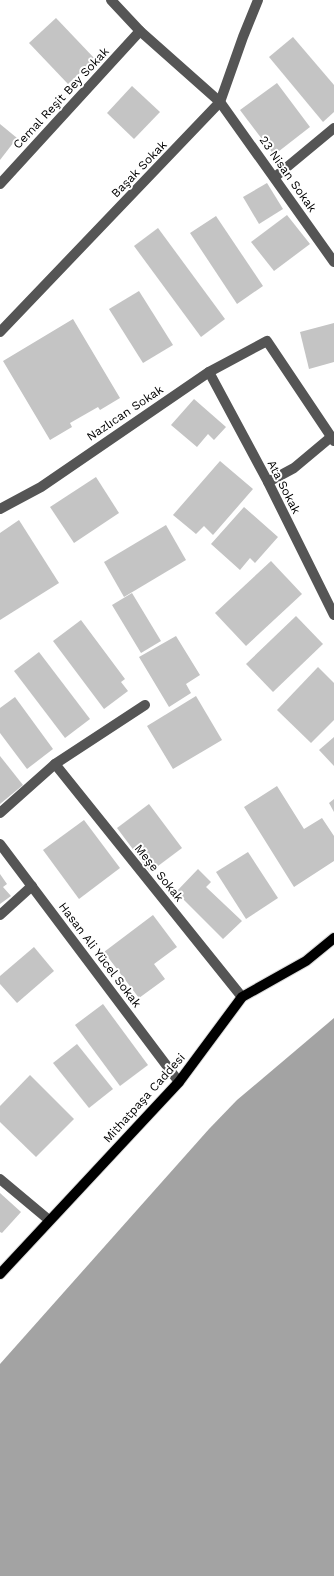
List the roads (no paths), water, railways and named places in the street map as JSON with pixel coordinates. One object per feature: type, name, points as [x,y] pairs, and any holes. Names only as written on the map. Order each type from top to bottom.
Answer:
[{"type":"main road","name":"Mithatpaşa Caddesi","points":[[0,1274],[179,1082],[242,997],[306,961],[334,938]]},
{"type":"street","name":"23 Nisan Sokak","points":[[111,0],[140,31],[220,102],[334,262]]},
{"type":"street","name":"Başak Sokak","points":[[0,332],[220,102],[243,36],[258,0]]},
{"type":"street","name":"Cemal Reşit Bey Sokak","points":[[0,184],[140,31]]},
{"type":"street","points":[[275,178],[334,128]]},
{"type":"street","name":"Nazlıcan Sokak","points":[[0,510],[41,487],[209,372],[267,341],[332,439]]},
{"type":"street","name":"Ata Sokak","points":[[209,372],[268,482],[334,615]]},
{"type":"street","points":[[268,482],[294,468],[332,439]]},
{"type":"street","points":[[0,813],[56,764],[145,705]]},
{"type":"street","name":"Meşe Sokak","points":[[56,764],[242,997]]},
{"type":"street","name":"Hasan Ali Yücel Sokak","points":[[0,844],[179,1082]]},
{"type":"street","points":[[0,915],[32,886]]},
{"type":"street","points":[[0,1179],[49,1220]]}]
